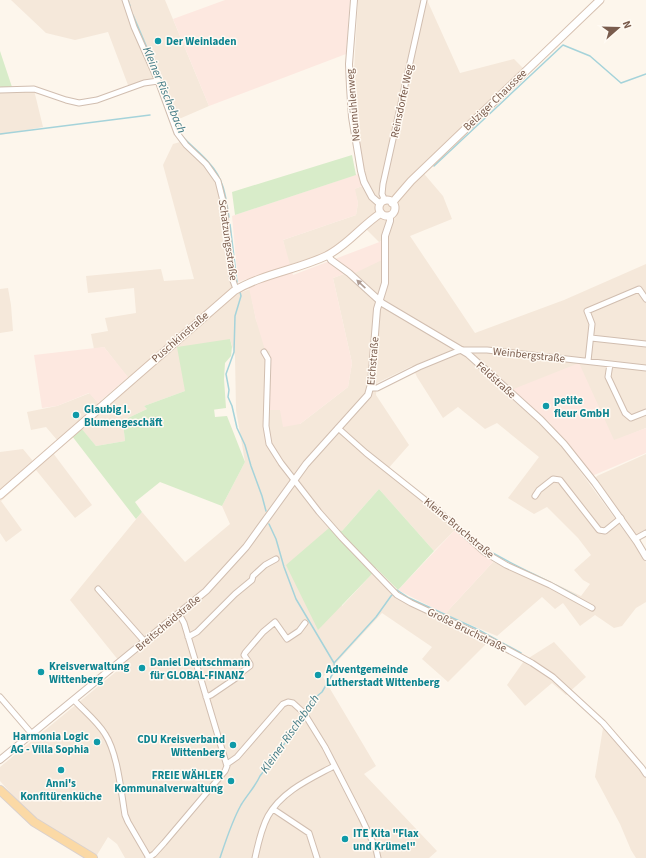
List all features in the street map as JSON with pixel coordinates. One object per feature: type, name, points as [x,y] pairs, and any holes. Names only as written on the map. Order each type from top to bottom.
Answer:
[{"type":"main road","name":"Belziger Chaussee","points":[[386,202],[415,177],[600,0]]},
{"type":"main road","points":[[386,202],[394,206],[395,210],[390,216],[385,216],[381,213],[379,208],[386,202]]},
{"type":"main road","name":"Puschkinstraße","points":[[0,495],[238,288],[328,255],[342,246],[369,221],[381,213]]},
{"type":"main road","points":[[0,790],[34,822],[94,858]]},
{"type":"street","name":"Schatzungsstraße","points":[[125,0],[134,27],[158,81],[177,133],[182,141],[206,164],[218,181],[223,199],[233,283],[238,288]]},
{"type":"street","name":"Neumühlenweg","points":[[354,0],[349,64],[352,117],[362,176],[370,195],[374,200],[386,202]]},
{"type":"street","name":"Reinsdorfer Weg","points":[[386,202],[382,193],[385,176],[424,0]]},
{"type":"street","points":[[0,90],[34,89],[70,102],[79,103],[92,101],[144,83],[158,81]]},
{"type":"street","name":"Eichstraße","points":[[294,480],[368,395],[371,388],[376,314],[384,282],[385,236],[390,221],[390,216]]},
{"type":"street","name":"Feldstraße","points":[[328,255],[331,260],[379,301],[462,350],[551,430],[595,483],[621,518],[646,557]]},
{"type":"street","points":[[588,361],[592,324],[587,310],[638,289],[646,299]]},
{"type":"street","points":[[591,338],[646,344]]},
{"type":"street","name":"Weinbergstraße","points":[[371,388],[377,388],[419,367],[462,350],[487,350],[646,368]]},
{"type":"street","name":"Große Bruchstraße","points":[[264,352],[268,359],[266,426],[273,452],[331,526],[394,592],[411,603],[490,640],[547,673],[603,723],[646,774]]},
{"type":"street","points":[[610,364],[608,377],[625,413],[630,418],[646,412]]},
{"type":"street","name":"Kleine Bruchstraße","points":[[338,428],[366,453],[428,502],[484,552],[506,565],[550,585],[592,608]]},
{"type":"street","points":[[535,496],[539,490],[553,479],[560,480],[600,530],[605,531],[621,518]]},
{"type":"street","name":"Breitscheidstraße","points":[[0,760],[206,591],[239,555],[294,480]]},
{"type":"street","points":[[635,539],[646,533]]},
{"type":"street","points":[[188,637],[197,632],[235,594],[252,580],[253,576],[265,565],[276,559]]},
{"type":"street","points":[[98,589],[144,642]]},
{"type":"street","points":[[74,700],[104,732],[108,740],[115,762],[125,815],[149,858],[159,850],[225,771],[227,764],[184,623],[179,614]]},
{"type":"street","points":[[206,697],[236,678],[250,666],[244,655],[245,653],[263,632],[275,622],[287,639],[299,631],[305,623]]},
{"type":"street","points":[[0,697],[32,734]]},
{"type":"street","points":[[227,764],[237,757],[283,704],[288,702],[293,703],[305,715],[325,747],[361,817],[378,858]]},
{"type":"street","points":[[255,858],[263,828],[277,803],[295,787],[334,766]]},
{"type":"street","points":[[273,809],[309,833],[317,858]]},
{"type":"shaded area","points":[[11,0],[165,0],[209,106],[179,119],[164,84],[128,85],[108,32],[75,40],[46,33]]},
{"type":"shaded area","points":[[225,0],[350,0],[346,54],[209,106],[173,19]]},
{"type":"shaded area","points":[[358,0],[427,0],[460,73],[514,59],[524,69],[420,169],[443,196],[452,219],[410,236],[475,333],[564,300],[646,264],[646,428],[614,441],[511,390],[507,395],[557,440],[639,551],[646,563],[646,602],[636,608],[622,626],[614,628],[595,615],[580,626],[563,603],[555,609],[542,597],[497,636],[445,614],[493,562],[551,588],[556,584],[581,596],[590,584],[583,580],[574,570],[591,555],[578,538],[547,507],[534,514],[508,498],[539,457],[497,423],[485,429],[458,407],[443,418],[417,377],[412,366],[377,383],[376,395],[409,445],[386,471],[419,496],[455,530],[434,551],[379,489],[342,531],[342,606],[372,574],[395,596],[488,642],[448,682],[422,659],[432,647],[382,613],[323,677],[376,766],[364,774],[437,851],[429,858],[125,858],[117,844],[108,837],[97,855],[36,819],[21,805],[0,781],[0,767],[123,666],[70,600],[142,512],[185,562],[230,524],[222,506],[245,462],[236,410],[235,356],[230,339],[185,391],[144,406],[147,409],[128,418],[130,422],[123,423],[125,441],[96,446],[76,423],[57,440],[46,427],[31,430],[27,412],[57,406],[90,393],[103,409],[132,383],[104,347],[94,349],[91,334],[108,331],[105,318],[136,313],[134,288],[88,293],[86,276],[161,269],[164,281],[194,279],[163,165],[173,144],[180,142],[195,155],[215,180],[218,188],[230,279],[234,295],[250,289],[256,320],[270,351],[270,410],[280,410],[300,424],[348,387],[352,363],[333,278],[352,271],[382,241],[379,242],[361,224],[338,245],[326,253],[289,265],[283,240],[356,215],[358,203],[354,189],[368,184],[363,169],[353,87]]},
{"type":"shaded area","points":[[34,90],[43,127],[0,135],[0,92]]},
{"type":"shaded area","points":[[358,174],[362,186],[355,189],[358,203],[356,215],[283,240],[293,275],[382,241],[382,260],[355,273],[352,271],[333,278],[352,363],[348,387],[300,424],[283,427],[280,410],[270,410],[270,351],[265,350],[256,320],[247,279],[238,282],[232,216]]},
{"type":"shaded area","points":[[8,288],[13,331],[0,333],[0,289]]},
{"type":"shaded area","points":[[104,347],[128,377],[98,403],[89,393],[57,406],[42,408],[34,355]]},
{"type":"shaded area","points":[[579,363],[614,440],[646,428],[646,453],[592,476],[550,423],[511,390]]},
{"type":"shaded area","points":[[23,449],[37,466],[53,453],[92,505],[75,518],[36,470],[1,501],[22,530],[6,542],[0,533],[0,452]]},
{"type":"shaded area","points":[[646,454],[646,531],[636,536],[595,479],[597,476]]},
{"type":"shaded area","points":[[455,530],[493,562],[445,614],[398,590]]},
{"type":"shaded area","points":[[554,642],[586,677],[566,695],[552,683],[525,706],[507,685],[524,661]]},
{"type":"shaded area","points":[[603,728],[642,769],[646,767],[646,858],[636,858],[595,777]]},
{"type":"green space","points":[[0,51],[12,87],[0,88]]},
{"type":"green space","points":[[352,155],[356,175],[235,215],[232,192]]},
{"type":"green space","points":[[230,339],[232,347],[231,356],[225,363],[224,379],[226,408],[214,410],[215,417],[227,416],[245,462],[222,506],[160,482],[135,502],[142,512],[136,519],[72,436],[81,428],[96,446],[125,441],[123,423],[130,422],[128,418],[147,409],[144,406],[185,391],[177,347]]},
{"type":"green space","points":[[379,489],[434,551],[398,590],[376,568],[318,630],[286,565],[329,528],[342,531]]},
{"type":"waterway","name":"Kleiner Rischebach","points":[[128,0],[130,6]]},
{"type":"waterway","name":"Kleiner Rischebach","points":[[133,15],[162,83],[181,134]]},
{"type":"waterway","points":[[434,166],[563,45],[590,56],[621,83],[646,74]]},
{"type":"waterway","points":[[0,134],[150,115]]},
{"type":"waterway","name":"Kleiner Rischebach","points":[[183,137],[207,160],[215,170],[224,189],[229,217]]},
{"type":"waterway","name":"Kleiner Rischebach","points":[[230,224],[237,282]]},
{"type":"waterway","name":"Kleiner Rischebach","points":[[240,292],[241,296],[235,316],[234,352],[226,374],[229,390],[228,397],[232,406],[237,428],[245,445],[266,511]]},
{"type":"waterway","name":"Kleiner Rischebach","points":[[220,858],[232,824],[241,805],[260,776],[294,731],[316,697],[322,692],[335,670],[334,663],[296,599],[284,567],[276,539],[269,524]]},
{"type":"waterway","points":[[484,548],[576,596]]},
{"type":"waterway","points":[[334,663],[376,617],[397,590],[409,598],[477,629],[521,653]]},
{"type":"place","name":"Der Weinladen","points":[[158,41]]},
{"type":"place","name":"petite fleur GmbH","points":[[546,406]]},
{"type":"place","name":"Glaubig I. Blumengeschäft","points":[[76,415]]},
{"type":"place","name":"Daniel Deutschmann für GLOBAL-FINANZ","points":[[142,668]]},
{"type":"place","name":"Kreisverwaltung Wittenberg","points":[[41,672]]},
{"type":"place","name":"Adventgemeinde Lutherstadt Wittenberg","points":[[318,675]]},
{"type":"place","name":"Harmonia Logic AG - Villa Sophia","points":[[97,742]]},
{"type":"place","name":"CDU Kreisverband Wittenberg","points":[[233,745]]},
{"type":"place","name":"Anni's Konfitürenküche","points":[[61,770]]},
{"type":"place","name":"FREIE WÄHLER Kommunalverwaltung","points":[[231,781]]},
{"type":"place","name":"ITE Kita \"Flax und Krümel\"","points":[[345,839]]}]
